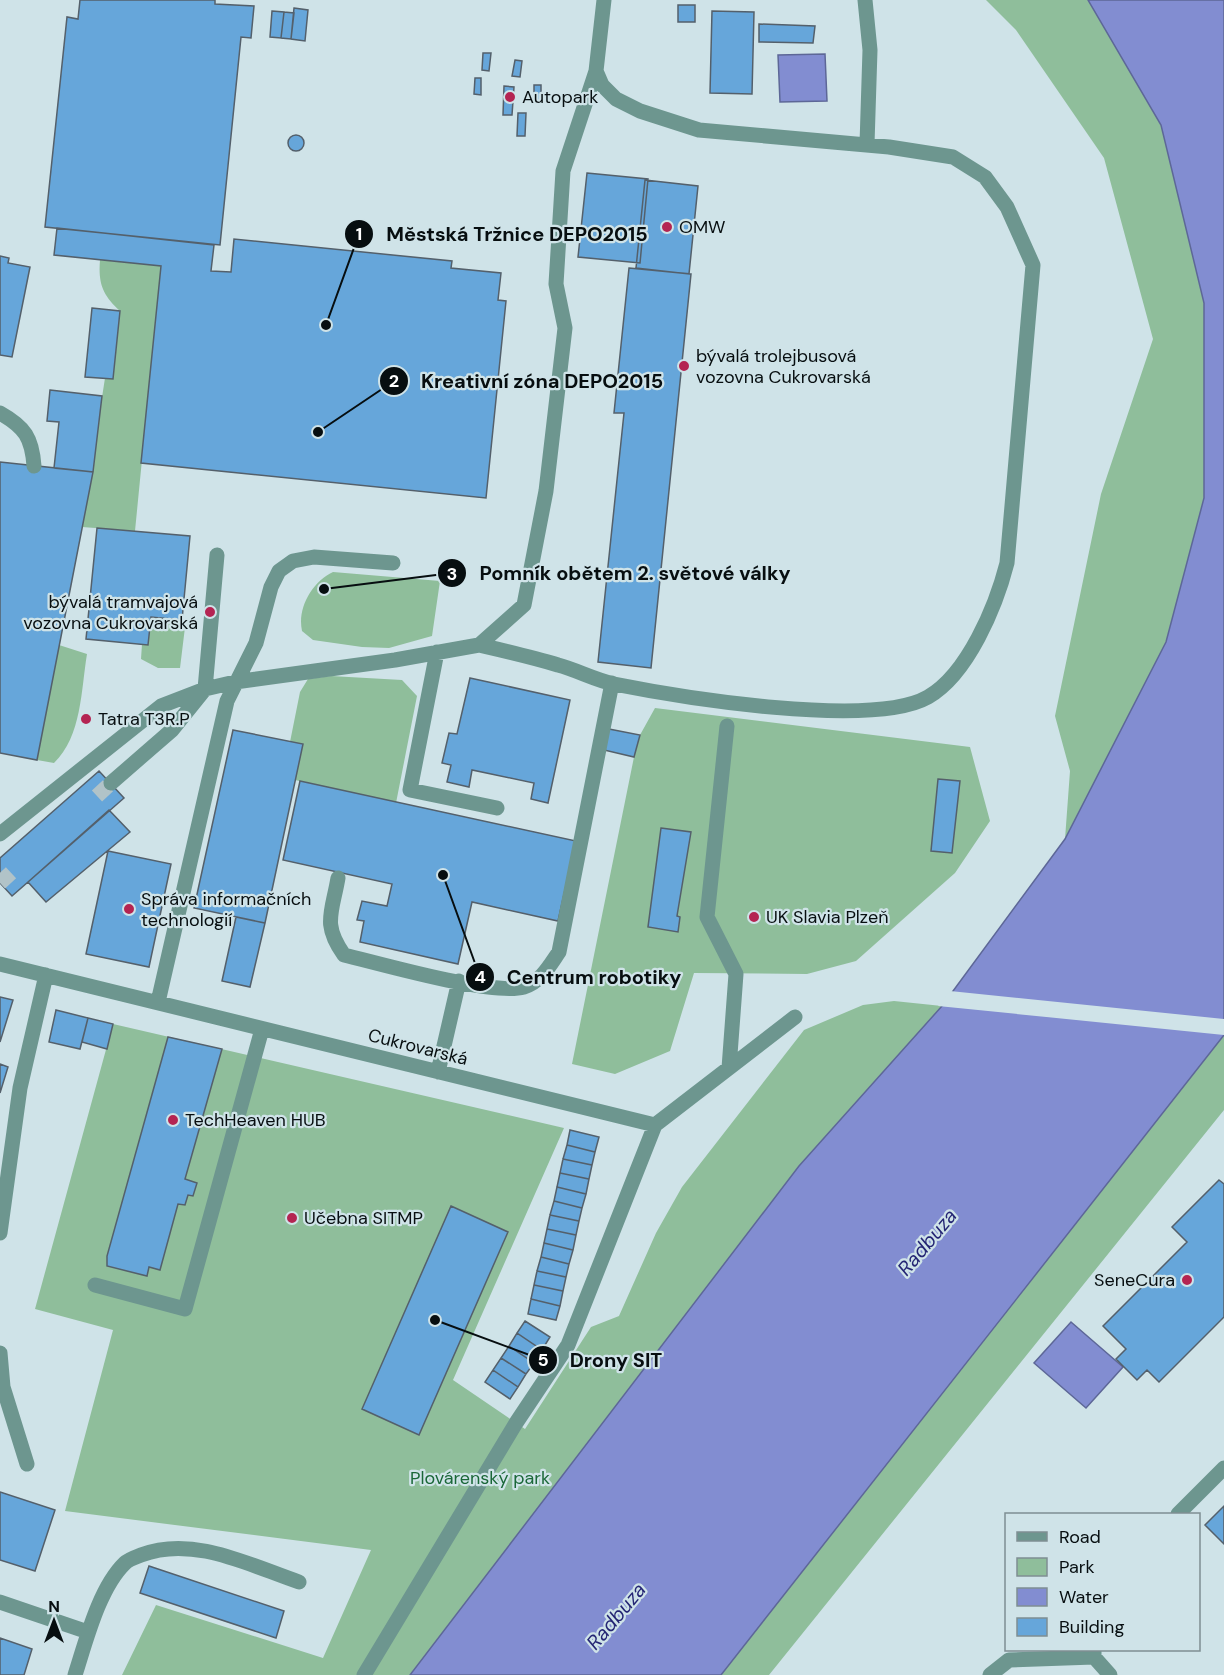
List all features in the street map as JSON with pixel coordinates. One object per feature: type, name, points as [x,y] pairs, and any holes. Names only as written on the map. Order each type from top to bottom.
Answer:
[{"type":"street","points":[[479,645],[524,605],[546,491],[565,328],[556,284],[563,171],[596,72],[604,0]]},
{"type":"street","points":[[865,0],[870,60],[867,144]]},
{"type":"street","points":[[0,834],[161,706],[205,689],[235,682],[479,645],[558,664],[612,683],[805,710],[892,708],[927,698],[949,680],[974,644],[997,599],[1007,563],[1033,265],[1007,207],[985,177],[953,157],[867,144],[699,130],[640,111],[616,99],[602,85],[596,72]]},
{"type":"street","points":[[0,413],[20,426],[32,444],[34,466]]},
{"type":"street","points":[[111,783],[172,730],[205,689],[217,555]]},
{"type":"street","points":[[158,1002],[227,701],[261,627],[271,587],[279,571],[289,563],[314,557],[393,563]]},
{"type":"street","points":[[437,652],[410,790],[497,808]]},
{"type":"street","points":[[338,878],[329,924],[331,937],[344,955],[498,990],[526,987],[543,976],[560,952],[612,683]]},
{"type":"street","points":[[727,726],[707,917],[736,974],[729,1068]]},
{"type":"street","name":"Cukrovarská","points":[[0,964],[656,1125]]},
{"type":"street","points":[[0,1233],[20,1088],[46,975]]},
{"type":"street","points":[[438,1072],[459,981]]},
{"type":"street","points":[[364,1675],[516,1423],[568,1345],[656,1125],[795,1017]]},
{"type":"street","points":[[95,1285],[185,1309],[262,1029]]},
{"type":"street","points":[[0,1353],[3,1387],[27,1464]]},
{"type":"street","points":[[1180,1513],[1224,1467]]},
{"type":"street","points":[[75,1675],[88,1632],[110,1582],[126,1561],[160,1548],[197,1548],[299,1582]]},
{"type":"street","points":[[0,1602],[88,1632]]},
{"type":"street","points":[[990,1675],[1009,1660],[1094,1653],[1110,1675]]},
{"type":"green space","points":[[986,0],[1088,0],[1161,125],[1204,303],[1204,498],[1166,642],[1065,839],[1070,771],[1055,716],[1101,494],[1153,339],[1104,158],[1016,30]]},
{"type":"green space","points":[[100,260],[161,266],[135,531],[82,527],[105,378],[113,379],[120,311],[109,300],[103,288]]},
{"type":"green space","points":[[333,572],[440,581],[432,636],[389,648],[362,647],[313,640],[302,631],[304,605],[319,582]]},
{"type":"green space","points":[[151,617],[186,619],[180,668],[158,668],[141,659],[142,644]]},
{"type":"green space","points":[[59,645],[87,654],[75,726],[70,740],[54,763],[37,760]]},
{"type":"green space","points":[[331,676],[402,680],[417,696],[396,803],[295,780],[290,742],[300,692],[308,679]]},
{"type":"green space","name":"UK Slavia Plzeň","points":[[655,708],[970,747],[990,821],[955,873],[856,961],[807,974],[694,973],[670,1051],[615,1074],[572,1064],[634,757],[640,735]]},
{"type":"green space","name":"Učebna SITMP","points":[[894,1001],[942,1006],[799,1166],[410,1675],[122,1675],[156,1605],[323,1658],[371,1550],[65,1511],[113,1330],[35,1309],[113,1024],[564,1128],[453,1380],[525,1429],[591,1327],[619,1316],[656,1233],[682,1187],[804,1030],[863,1005]]},
{"type":"green space","points":[[1224,1035],[1224,1110],[769,1675],[721,1675]]},
{"type":"water","name":"Radbuza","points":[[1088,0],[1224,0],[1224,1035],[721,1675],[410,1675],[799,1166],[942,1006],[1065,839],[1166,642],[1204,498],[1204,303],[1161,125]]},
{"type":"water","points":[[825,54],[827,101],[780,102],[778,55]]},
{"type":"water","points":[[1071,1322],[1123,1367],[1086,1408],[1034,1363]]},
{"type":"pier","points":[[950,991],[1224,1019],[1224,1035],[938,1006]]},
{"type":"building","points":[[80,0],[215,0],[215,4],[254,6],[251,38],[241,37],[220,245],[45,227],[67,17],[78,19]]},
{"type":"building","points":[[678,5],[695,5],[695,22],[678,22]]},
{"type":"building","points":[[294,8],[308,10],[305,41],[291,39]]},
{"type":"building","points":[[272,11],[284,12],[281,38],[270,37]]},
{"type":"building","points":[[712,11],[754,12],[752,94],[710,93]]},
{"type":"building","points":[[284,12],[294,13],[291,39],[281,38]]},
{"type":"building","points":[[759,24],[815,26],[813,43],[759,42]]},
{"type":"building","points":[[483,53],[491,53],[489,71],[482,70]]},
{"type":"building","points":[[483,53],[491,53],[489,71],[482,70]]},
{"type":"building","points":[[515,60],[522,61],[520,77],[512,76]]},
{"type":"building","points":[[515,60],[522,61],[520,77],[512,76]]},
{"type":"building","points":[[475,78],[481,78],[481,95],[474,94]]},
{"type":"building","points":[[475,78],[481,78],[481,95],[474,94]]},
{"type":"building","points":[[534,85],[541,85],[541,102],[534,102]]},
{"type":"building","points":[[534,85],[541,85],[541,102],[534,102]]},
{"type":"building","points":[[504,86],[514,87],[512,115],[503,115]]},
{"type":"building","points":[[504,86],[514,87],[512,115],[503,115]]},
{"type":"building","points":[[518,113],[526,113],[525,136],[517,136]]},
{"type":"building","points":[[518,113],[526,113],[525,136],[517,136]]},
{"type":"building","points":[[296,135],[302,137],[304,143],[302,149],[296,151],[290,149],[288,143],[290,137]]},
{"type":"building","points":[[587,173],[648,179],[640,263],[578,257]]},
{"type":"building","name":"OMW","points":[[645,180],[698,186],[689,274],[636,268]]},
{"type":"building","points":[[57,228],[214,245],[211,271],[231,272],[234,239],[452,261],[451,268],[501,273],[498,300],[506,301],[486,498],[141,463],[161,266],[54,255]]},
{"type":"building","points":[[0,256],[9,258],[8,263],[30,267],[12,357],[0,355]]},
{"type":"building","points":[[629,268],[691,274],[651,668],[598,662],[624,413],[614,413]]},
{"type":"building","points":[[92,308],[120,311],[113,379],[85,377]]},
{"type":"building","points":[[50,390],[102,396],[93,472],[54,468],[59,422],[47,421]]},
{"type":"building","points":[[0,462],[93,472],[37,760],[0,753]]},
{"type":"building","points":[[97,528],[190,536],[182,620],[151,617],[148,645],[86,639]]},
{"type":"building","points":[[470,678],[570,700],[548,803],[531,799],[534,783],[472,770],[469,787],[447,782],[451,765],[442,763],[449,733],[457,734]]},
{"type":"building","points":[[609,729],[640,735],[634,757],[604,750]]},
{"type":"building","points":[[233,730],[303,744],[265,923],[194,908]]},
{"type":"building","points":[[99,771],[124,798],[12,896],[0,883],[0,858]]},
{"type":"building","points":[[938,779],[960,781],[952,853],[931,851]]},
{"type":"building","points":[[300,781],[576,841],[558,921],[472,902],[458,964],[360,942],[364,921],[357,920],[362,901],[387,906],[392,884],[283,860]]},
{"type":"building","points":[[109,810],[130,832],[46,902],[28,882]]},
{"type":"building","points":[[661,828],[691,832],[677,916],[680,917],[678,932],[648,927]]},
{"type":"building","name":"Správa informačních technologií","points":[[108,851],[171,864],[149,967],[86,954]]},
{"type":"building","points":[[236,917],[265,923],[250,987],[222,981]]},
{"type":"building","points":[[0,997],[13,1000],[0,1042]]},
{"type":"building","points":[[56,1010],[88,1018],[80,1049],[49,1042]]},
{"type":"building","points":[[88,1018],[113,1024],[107,1049],[82,1042]]},
{"type":"building","name":"TechHeaven HUB","points":[[168,1037],[222,1049],[185,1179],[197,1183],[193,1196],[188,1195],[185,1205],[178,1204],[160,1270],[149,1267],[147,1276],[107,1266],[107,1256]]},
{"type":"building","points":[[0,1064],[8,1067],[0,1093]]},
{"type":"building","points":[[570,1130],[599,1137],[595,1152],[567,1145]]},
{"type":"building","points":[[567,1145],[595,1152],[592,1165],[563,1159]]},
{"type":"building","points":[[563,1159],[592,1165],[589,1179],[560,1173]]},
{"type":"building","points":[[560,1173],[589,1179],[586,1194],[557,1187]]},
{"type":"building","name":"SeneCura","points":[[1219,1180],[1224,1184],[1224,1317],[1159,1382],[1147,1370],[1137,1380],[1116,1359],[1126,1349],[1103,1326],[1187,1242],[1172,1227]]},
{"type":"building","points":[[557,1187],[586,1194],[582,1208],[554,1201]]},
{"type":"building","points":[[554,1201],[582,1208],[579,1221],[550,1215]]},
{"type":"building","points":[[451,1206],[508,1232],[419,1435],[362,1409]]},
{"type":"building","points":[[550,1215],[579,1221],[576,1235],[547,1229]]},
{"type":"building","points":[[547,1229],[576,1235],[573,1250],[544,1243]]},
{"type":"building","points":[[544,1243],[573,1250],[569,1264],[541,1257]]},
{"type":"building","points":[[541,1257],[569,1264],[566,1277],[537,1271]]},
{"type":"building","points":[[537,1271],[566,1277],[563,1291],[534,1285]]},
{"type":"building","points":[[534,1285],[563,1291],[560,1306],[531,1299]]},
{"type":"building","points":[[531,1299],[560,1306],[556,1320],[528,1314]]},
{"type":"building","points":[[525,1321],[550,1337],[542,1350],[517,1333]]},
{"type":"building","points":[[517,1333],[542,1350],[534,1363],[509,1346]]},
{"type":"building","points":[[509,1346],[534,1363],[526,1374],[501,1358]]},
{"type":"building","points":[[501,1358],[526,1374],[518,1387],[493,1370]]},
{"type":"building","points":[[493,1370],[518,1387],[510,1399],[485,1382]]},
{"type":"building","points":[[0,1492],[55,1510],[35,1571],[0,1560]]},
{"type":"building","points":[[1224,1506],[1224,1544],[1205,1525]]},
{"type":"building","points":[[149,1566],[284,1611],[276,1638],[140,1593]]},
{"type":"building","points":[[0,1638],[32,1649],[24,1675],[0,1675]]},
{"type":"tunnel","points":[[97,796],[111,783]]},
{"type":"tunnel","points":[[0,883],[14,870]]},
{"type":"place","name":"Autopark","points":[[510,97]]},
{"type":"place","name":"OMW","points":[[667,227]]},
{"type":"place","name":"Městská Tržnice DEPO2015","points":[[326,325]]},
{"type":"place","name":"bývalá trolejbusová vozovna Cukrovarská","points":[[684,366]]},
{"type":"place","name":"Kreativní zóna DEPO2015","points":[[318,432]]},
{"type":"place","name":"Pomník obětem 2. světové války","points":[[324,589]]},
{"type":"place","name":"bývalá tramvajová vozovna Cukrovarská","points":[[210,612]]},
{"type":"place","name":"Tatra T3R.P","points":[[86,719]]},
{"type":"place","name":"Centrum robotiky","points":[[443,875]]},
{"type":"place","name":"Správa informačních technologií","points":[[129,909]]},
{"type":"place","name":"UK Slavia Plzeň","points":[[754,917]]},
{"type":"place","name":"TechHeaven HUB","points":[[173,1120]]},
{"type":"place","name":"Učebna SITMP","points":[[292,1218]]},
{"type":"place","name":"SeneCura","points":[[1187,1280]]},
{"type":"place","name":"Drony SIT","points":[[435,1320]]},
{"type":"park label","name":"Plovárenský park","points":[[480,1478]]}]
